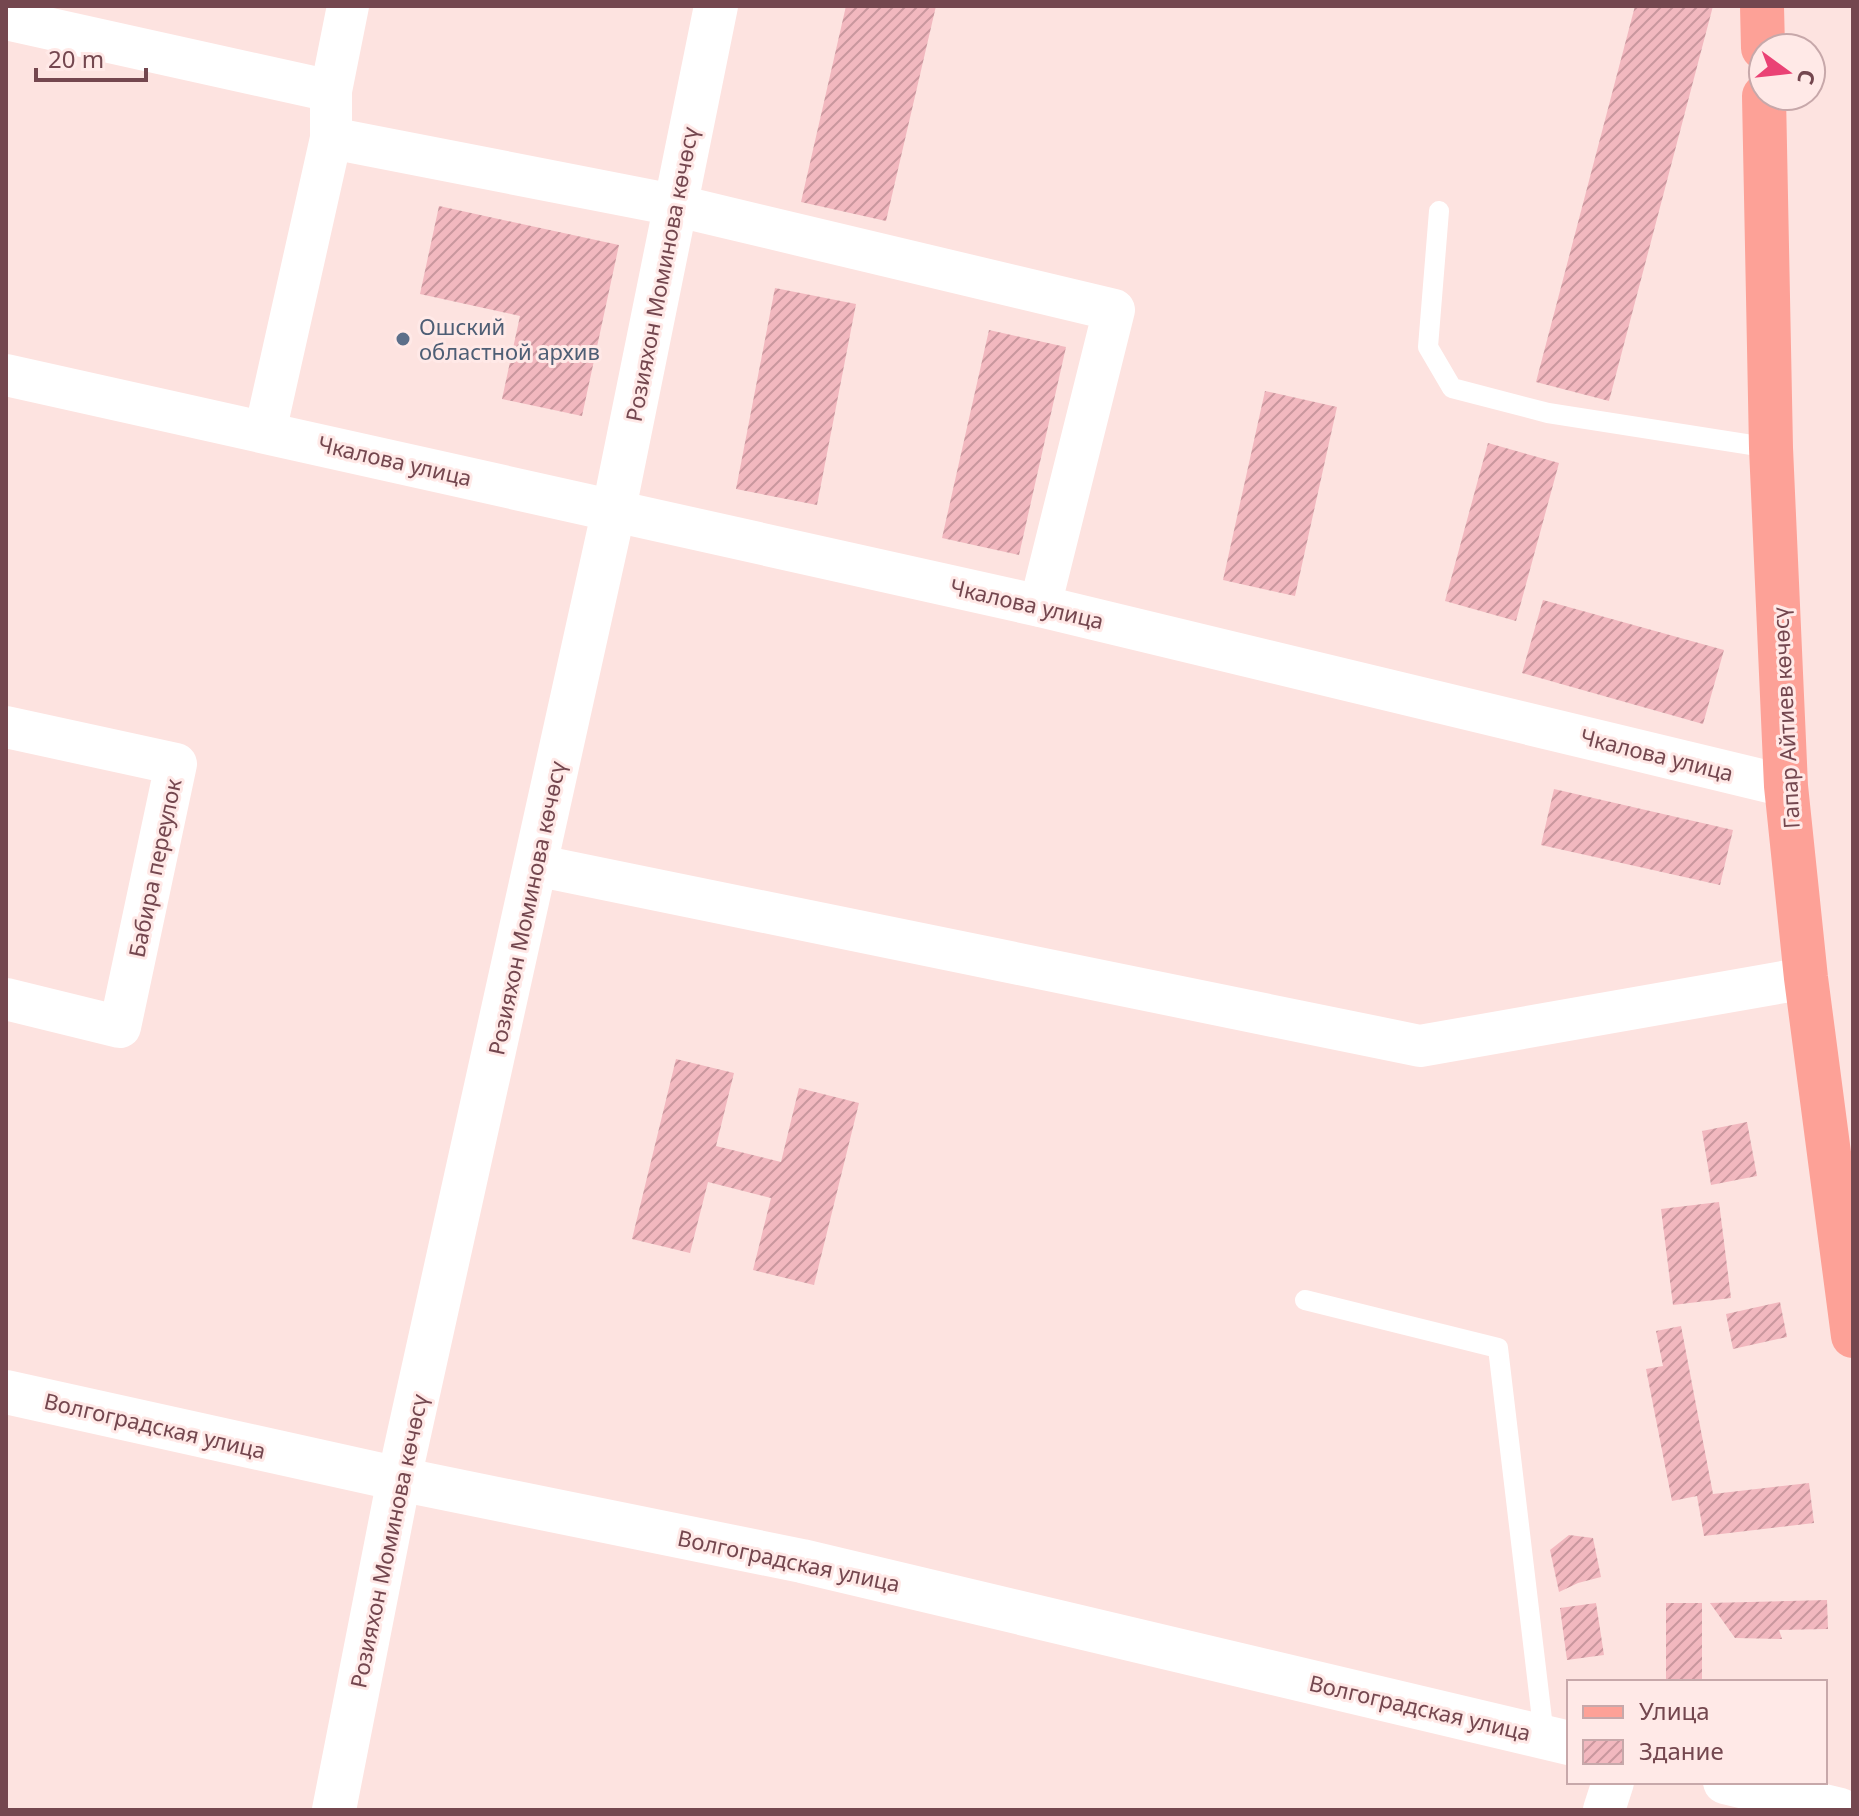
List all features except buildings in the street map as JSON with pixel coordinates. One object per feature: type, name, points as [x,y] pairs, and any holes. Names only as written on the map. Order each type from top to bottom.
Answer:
[{"type":"main road","points":[[1762,6],[1763,32]]},
{"type":"main road","name":"Гапар Айтиев көчөсү","points":[[1764,112],[1771,448],[1786,786],[1806,978],[1853,1336]]},
{"type":"street","points":[[265,432],[331,138],[331,91],[348,6]]},
{"type":"street","name":"Розияхон Моминова көчөсү","points":[[334,1810],[399,1479],[614,509],[716,6]]},
{"type":"street","points":[[6,19],[331,91]]},
{"type":"street","points":[[331,138],[674,205],[1114,310],[1040,606]]},
{"type":"street","name":"Чкалова улица","points":[[6,375],[1040,606],[1786,786]]},
{"type":"street","name":"Бабира переулок","points":[[6,727],[176,764],[120,1027],[6,999]]},
{"type":"street","points":[[535,865],[1420,1046],[1806,978]]},
{"type":"street","name":"Волгоградская улица","points":[[6,1392],[399,1479],[802,1561],[1556,1740]]},
{"type":"street","points":[[1604,1810],[1612,1784]]},
{"type":"street","points":[[1733,1784],[1840,1810]]},
{"type":"lane","points":[[1439,211],[1428,347],[1452,388],[1548,413],[1771,448]]},
{"type":"lane","points":[[1305,1300],[1498,1348],[1556,1740]]},
{"type":"place","name":"Ошский областной архив","points":[[403,339]]}]
